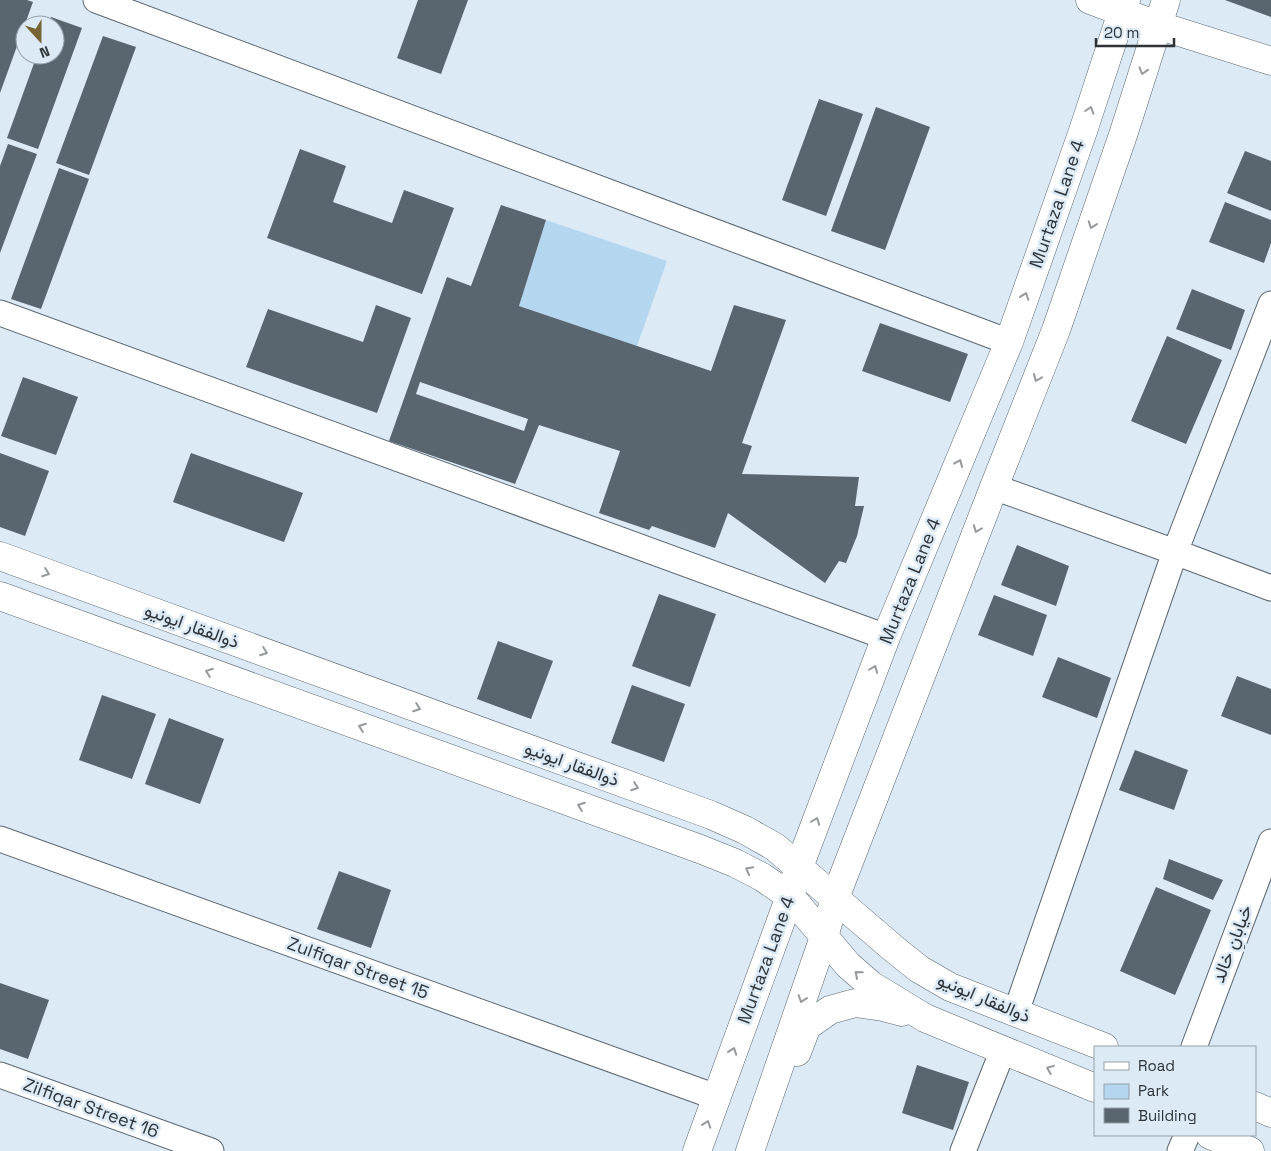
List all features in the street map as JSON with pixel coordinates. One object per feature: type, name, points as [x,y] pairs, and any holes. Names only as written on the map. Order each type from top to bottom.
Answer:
[{"type":"street","points":[[96,0],[1009,342]]},
{"type":"street","points":[[1090,0],[1162,12],[1271,61]]},
{"type":"street","name":"Murtaza Lane 4","points":[[697,1151],[790,896],[798,867],[886,637],[1009,342],[1083,131],[1124,6]]},
{"type":"street","points":[[750,1151],[824,937],[835,898],[1060,320],[1124,132],[1162,12]]},
{"type":"street","points":[[1016,1012],[1175,552],[1271,304]]},
{"type":"street","points":[[0,313],[886,637]]},
{"type":"street","points":[[994,487],[1271,588]]},
{"type":"street","name":"ذوالفقار ایونیو","points":[[0,556],[711,815],[745,830],[776,847],[919,969],[950,987],[1101,1046]]},
{"type":"street","name":"ذوالفقار ایونیو","points":[[0,596],[735,863],[762,877],[790,896],[848,965],[871,985],[925,1018],[1094,1088]]},
{"type":"street","name":"Zulfiqar Street 15","points":[[0,839],[716,1097]]},
{"type":"street","name":"خیابانِ خالد","points":[[1194,1046],[1271,842]]},
{"type":"street","points":[[768,1097],[792,1064],[807,1026],[830,1010],[855,1003],[883,1007],[925,1018]]},
{"type":"street","points":[[963,1151],[1004,1050]]},
{"type":"street","name":"Zilfiqar Street 16","points":[[0,1075],[211,1151]]},
{"type":"street","points":[[1256,1106],[1271,1113]]},
{"type":"street","points":[[1180,1151],[1187,1136]]},
{"type":"street","points":[[1212,1136],[1250,1151]]},
{"type":"green space","points":[[546,220],[667,261],[637,346],[519,306]]},
{"type":"building","points":[[0,0],[27,0],[33,2],[28,15],[15,15],[15,52],[0,93]]},
{"type":"building","points":[[418,0],[468,0],[441,74],[397,58]]},
{"type":"building","points":[[1225,0],[1271,0],[1271,17]]},
{"type":"building","points":[[65,22],[82,28],[38,149],[7,138],[33,65],[65,65]]},
{"type":"building","points":[[103,36],[136,47],[89,175],[56,163]]},
{"type":"building","points":[[819,99],[863,114],[826,216],[782,200]]},
{"type":"building","points":[[876,107],[930,127],[885,250],[831,231]]},
{"type":"building","points":[[8,144],[37,154],[0,253],[0,166]]},
{"type":"building","points":[[300,149],[346,166],[333,202],[392,223],[404,190],[454,208],[422,294],[267,238]]},
{"type":"building","points":[[1245,151],[1271,161],[1271,211],[1227,193]]},
{"type":"building","points":[[59,168],[89,179],[41,309],[11,299]]},
{"type":"building","points":[[1225,202],[1271,220],[1271,243],[1264,263],[1209,242]]},
{"type":"building","points":[[501,205],[546,220],[519,306],[711,371],[734,305],[786,320],[742,443],[752,446],[742,474],[859,477],[855,506],[864,506],[857,536],[846,563],[839,561],[825,583],[728,513],[715,548],[652,526],[649,530],[599,513],[620,451],[539,425],[515,484],[389,441],[447,277],[471,286]],"holes":[[[420,382],[528,419],[524,431],[416,394]]]},
{"type":"building","points":[[1192,289],[1245,310],[1231,350],[1176,329]]},
{"type":"building","points":[[376,305],[411,318],[377,413],[246,367],[268,309],[363,342]]},
{"type":"building","points":[[880,323],[968,354],[950,402],[862,371]]},
{"type":"building","points":[[1167,336],[1222,360],[1186,444],[1131,421]]},
{"type":"building","points":[[23,377],[78,397],[56,455],[1,436]]},
{"type":"building","points":[[0,453],[49,471],[25,536],[0,527]]},
{"type":"building","points":[[191,453],[303,493],[284,542],[173,502]]},
{"type":"building","points":[[1017,545],[1069,566],[1056,606],[1001,585]]},
{"type":"building","points":[[659,594],[716,614],[690,687],[632,666]]},
{"type":"building","points":[[994,595],[1047,615],[1033,656],[978,635]]},
{"type":"building","points":[[498,641],[553,661],[531,719],[477,699]]},
{"type":"building","points":[[1058,657],[1111,678],[1097,718],[1042,697]]},
{"type":"building","points":[[1237,676],[1271,689],[1271,735],[1221,716]]},
{"type":"building","points":[[632,685],[685,704],[664,762],[611,743]]},
{"type":"building","points":[[102,695],[156,714],[132,779],[79,760]]},
{"type":"building","points":[[169,718],[224,739],[200,804],[145,784]]},
{"type":"building","points":[[1135,750],[1188,770],[1174,810],[1119,790]]},
{"type":"building","points":[[1169,859],[1223,880],[1213,900],[1163,879]]},
{"type":"building","points":[[339,871],[391,890],[371,948],[317,929]]},
{"type":"building","points":[[1156,887],[1211,910],[1175,995],[1120,971]]},
{"type":"building","points":[[0,983],[49,1000],[28,1059],[0,1049]]},
{"type":"building","points":[[917,1065],[969,1082],[953,1130],[902,1113]]}]
